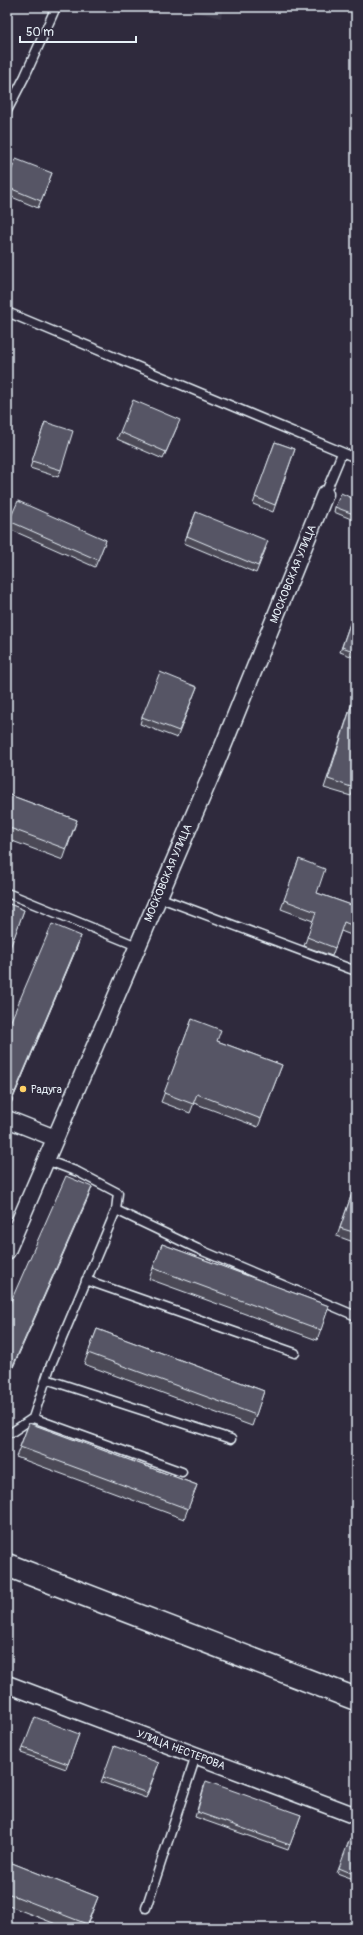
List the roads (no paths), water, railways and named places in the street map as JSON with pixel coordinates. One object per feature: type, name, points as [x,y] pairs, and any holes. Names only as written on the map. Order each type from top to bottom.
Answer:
[{"type":"highway","points":[[7,1565],[356,1699]]},
{"type":"street","name":"МОСКОВСКАЯ УЛИЦА","points":[[7,1251],[215,766],[326,494]]},
{"type":"street","points":[[7,1119],[55,1138]]},
{"type":"street","name":"УЛИЦА НЕСТЕРОВА","points":[[7,1684],[356,1816]]},
{"type":"lane","points":[[7,111],[25,76],[56,7]]},
{"type":"lane","points":[[7,312],[356,458]]},
{"type":"lane","points":[[326,494],[342,453]]},
{"type":"lane","points":[[7,893],[137,946]]},
{"type":"lane","points":[[158,897],[356,971]]},
{"type":"lane","points":[[7,1433],[12,1432],[33,1418],[46,1379],[116,1210],[118,1193],[78,1172],[46,1160]]},
{"type":"lane","points":[[116,1210],[198,1249],[356,1316]]},
{"type":"lane","points":[[86,1280],[294,1353]]},
{"type":"lane","points":[[46,1379],[231,1439]]},
{"type":"lane","points":[[33,1418],[182,1472]]},
{"type":"lane","points":[[146,1908],[196,1756]]},
{"type":"place","name":"Радуга","points":[[23,1089]]}]
